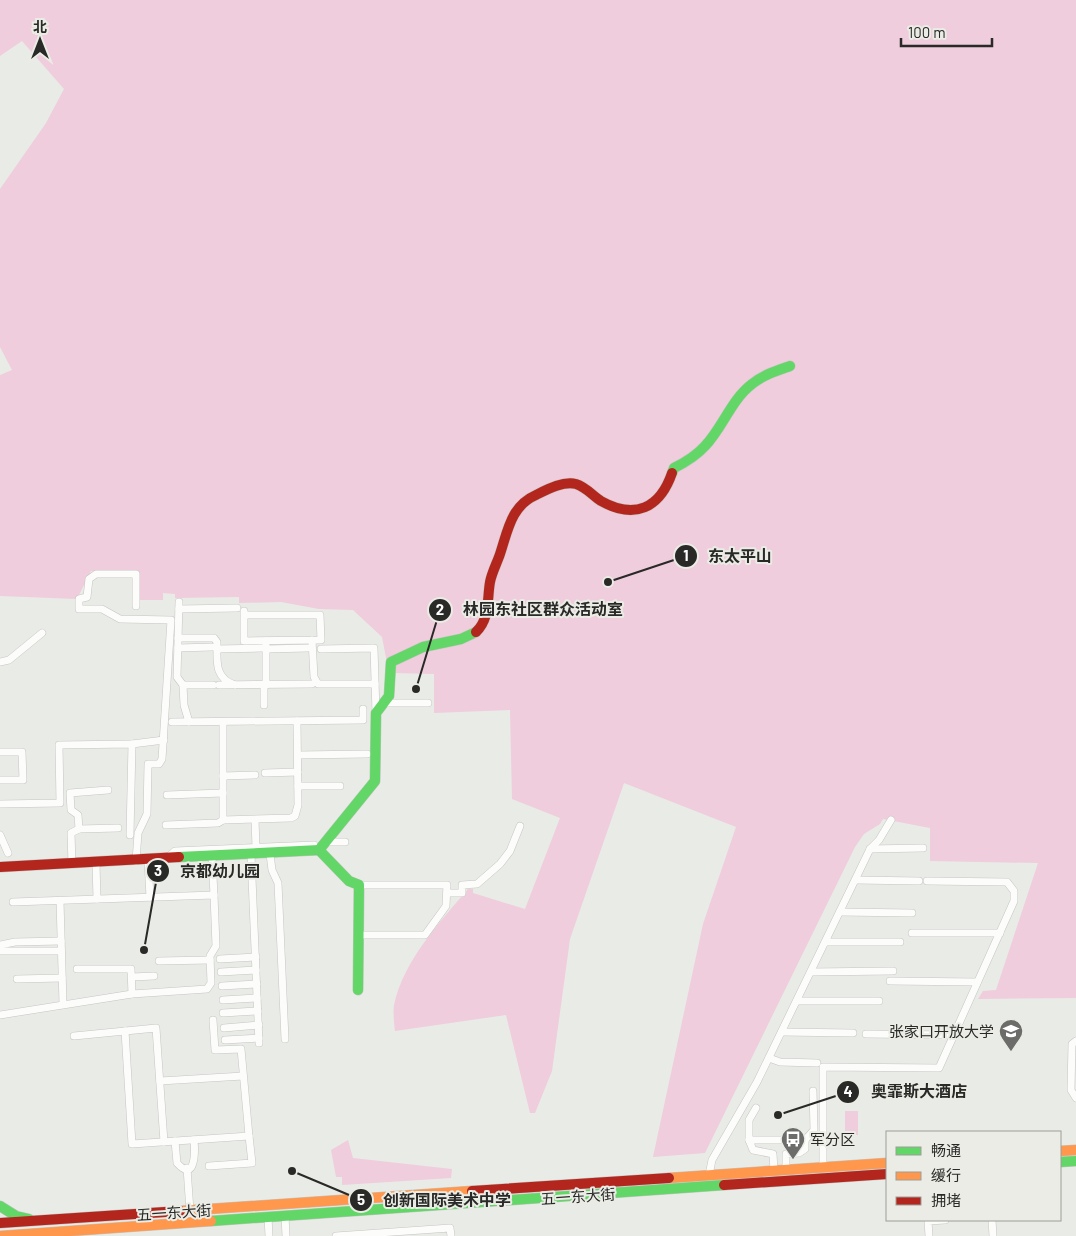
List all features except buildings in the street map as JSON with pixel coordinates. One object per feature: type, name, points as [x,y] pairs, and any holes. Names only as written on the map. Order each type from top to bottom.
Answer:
[{"type":"main road","points":[[0,867],[212,858],[253,851],[270,854],[316,848],[332,838],[375,781],[376,713],[389,696],[391,662],[431,644],[470,636],[483,623],[488,607],[490,579],[507,527],[520,504],[533,495],[567,484],[577,484],[602,502],[618,508],[636,510],[649,507],[666,490],[674,468],[688,463],[713,440],[716,430],[744,389],[774,369],[790,366]]},
{"type":"main road","points":[[316,848],[349,881],[359,885],[358,990]]},
{"type":"main road","points":[[1061,1151],[1076,1150]]},
{"type":"main road","points":[[1061,1162],[1076,1161]]},
{"type":"main road","name":"五一东大街","points":[[0,1223],[40,1222],[886,1162]]},
{"type":"main road","points":[[871,1164],[871,1175]]},
{"type":"main road","name":"五一东大街","points":[[0,1236],[138,1231],[268,1217],[886,1174]]},
{"type":"main road","points":[[709,1175],[710,1186]]},
{"type":"main road","points":[[0,1206],[16,1216],[40,1222]]},
{"type":"street","points":[[136,606],[136,574],[96,574],[89,579],[87,597],[79,599],[79,609],[102,609],[120,619],[171,620],[162,763],[148,764],[147,814],[136,840],[136,861]]},
{"type":"street","points":[[189,722],[184,705],[183,685],[177,677],[179,606],[242,612],[320,615],[321,640],[265,646],[244,642],[242,612]]},
{"type":"street","points":[[0,662],[8,660],[42,633]]},
{"type":"street","points":[[178,638],[214,638],[218,672],[225,680],[235,685]]},
{"type":"street","points":[[312,640],[314,678],[318,684],[375,684]]},
{"type":"street","points":[[264,705],[265,646]]},
{"type":"street","points":[[178,648],[265,646],[308,648]]},
{"type":"street","points":[[320,649],[374,648],[376,713]]},
{"type":"street","points":[[183,685],[312,684]]},
{"type":"street","points":[[384,703],[428,703]]},
{"type":"street","points":[[172,722],[363,720],[363,709]]},
{"type":"street","points":[[166,825],[218,823],[223,820],[291,818],[294,816],[298,810],[297,721]]},
{"type":"street","points":[[223,722],[223,820]]},
{"type":"street","points":[[0,804],[60,803],[59,745],[132,744],[164,740]]},
{"type":"street","points":[[130,835],[132,744]]},
{"type":"street","points":[[0,752],[22,752],[23,780],[0,780]]},
{"type":"street","points":[[298,755],[367,754]]},
{"type":"street","points":[[265,772],[298,772]]},
{"type":"street","points":[[223,776],[255,775]]},
{"type":"street","points":[[298,786],[340,786]]},
{"type":"street","points":[[79,830],[78,815],[71,810],[70,792],[108,790]]},
{"type":"street","points":[[167,795],[223,794]]},
{"type":"street","points":[[225,1040],[259,1041],[253,851],[255,820]]},
{"type":"street","points":[[709,1175],[712,1160],[769,1058],[870,849],[879,840],[891,820]]},
{"type":"street","points":[[447,892],[462,893],[462,885],[477,884],[500,864],[510,851],[520,826]]},
{"type":"street","points":[[72,864],[71,832],[118,828]]},
{"type":"street","points":[[0,835],[8,854]]},
{"type":"street","points":[[332,838],[342,842]]},
{"type":"street","points":[[165,860],[175,851],[253,851],[316,848]]},
{"type":"street","points":[[870,849],[923,848]]},
{"type":"street","points":[[270,854],[272,870],[278,883],[285,1039]]},
{"type":"street","points":[[0,1015],[132,994],[207,989],[211,983],[210,960],[216,946],[212,858]]},
{"type":"street","points":[[148,860],[150,898]]},
{"type":"street","points":[[96,863],[97,899]]},
{"type":"street","points":[[856,880],[919,881]]},
{"type":"street","points":[[823,1167],[823,1067],[939,1068],[1014,901],[1012,886],[1002,881],[927,881]]},
{"type":"street","points":[[359,885],[447,885],[446,906],[425,935],[359,936]]},
{"type":"street","points":[[13,902],[214,895]]},
{"type":"street","points":[[60,901],[63,1004]]},
{"type":"street","points":[[840,912],[912,913]]},
{"type":"street","points":[[912,933],[1000,933]]},
{"type":"street","points":[[0,945],[15,942],[61,941]]},
{"type":"street","points":[[826,942],[900,942]]},
{"type":"street","points":[[0,951],[61,951]]},
{"type":"street","points":[[220,959],[256,957]]},
{"type":"street","points":[[159,961],[210,960]]},
{"type":"street","points":[[77,969],[131,969],[132,994]]},
{"type":"street","points":[[221,972],[256,970]]},
{"type":"street","points":[[811,972],[893,971]]},
{"type":"street","points":[[132,977],[154,976]]},
{"type":"street","points":[[17,979],[62,978]]},
{"type":"street","points":[[890,982],[977,982]]},
{"type":"street","points":[[222,986],[257,984]]},
{"type":"street","points":[[223,1000],[257,998]]},
{"type":"street","points":[[797,1001],[879,1001]]},
{"type":"street","points":[[224,1014],[258,1011]]},
{"type":"street","points":[[209,1166],[252,1163],[241,1049],[215,1050],[213,1020]]},
{"type":"street","points":[[224,1028],[258,1025]]},
{"type":"street","points":[[74,1036],[156,1028],[164,1142]]},
{"type":"street","points":[[124,1031],[132,1144],[249,1136]]},
{"type":"street","points":[[782,1032],[853,1033]]},
{"type":"street","points":[[866,1034],[953,1035]]},
{"type":"street","points":[[1076,1040],[1072,1044],[1074,1077],[1071,1090],[1076,1098]]},
{"type":"street","points":[[769,1058],[780,1062],[816,1063]]},
{"type":"street","points":[[160,1081],[244,1076]]},
{"type":"street","points":[[786,1169],[786,1154],[802,1152],[805,1149],[805,1140],[814,1130],[813,1091]]},
{"type":"street","points":[[756,1108],[749,1120],[749,1140],[753,1150],[774,1154],[774,1170]]},
{"type":"street","points":[[175,1141],[177,1163],[181,1167],[187,1168],[193,1165],[195,1160],[194,1140]]},
{"type":"street","points":[[749,1140],[805,1140]]},
{"type":"street","points":[[187,1168],[190,1211]]},
{"type":"street","points":[[285,1216],[286,1236]]},
{"type":"street","points":[[268,1217],[269,1236]]},
{"type":"street","points":[[928,1221],[929,1236]]},
{"type":"street","points":[[992,1221],[993,1236]]},
{"type":"street","points":[[336,1236],[450,1228],[451,1236]]},
{"type":"shaded area","points":[[0,0],[1076,0],[1076,998],[978,999],[983,991],[996,990],[1038,863],[930,861],[930,828],[883,819],[880,824],[864,834],[855,847],[705,1153],[653,1157],[703,924],[736,827],[624,783],[570,939],[552,1071],[535,1113],[530,1113],[506,1015],[395,1031],[394,1005],[399,988],[414,957],[434,929],[468,889],[473,889],[473,893],[525,909],[560,818],[512,799],[510,710],[434,713],[434,674],[394,673],[387,663],[382,637],[353,610],[319,609],[281,602],[239,603],[239,597],[175,598],[175,594],[163,593],[163,600],[140,600],[139,572],[91,571],[77,599],[0,596],[0,375],[12,370],[0,347],[0,189],[46,123],[64,89],[22,41],[0,56]]},
{"type":"shaded area","points":[[845,1111],[858,1111],[858,1135],[845,1135]]},
{"type":"shaded area","points":[[348,1140],[353,1158],[452,1169],[451,1178],[342,1185],[342,1177],[336,1177],[331,1150]]},
{"type":"traffic: fast","points":[[672,473],[674,468],[691,459],[705,446],[745,390],[761,378],[790,366]]},
{"type":"traffic: fast","points":[[358,990],[359,885],[349,881],[319,850],[375,781],[376,713],[389,696],[391,662],[423,647],[461,639],[476,632]]},
{"type":"traffic: fast","points":[[179,857],[319,850]]},
{"type":"traffic: fast","points":[[1061,1162],[1076,1161]]},
{"type":"traffic: fast","points":[[211,1221],[724,1185]]},
{"type":"traffic: fast","points":[[0,1206],[16,1216],[29,1219]]},
{"type":"traffic: slow","points":[[1061,1151],[1076,1150]]},
{"type":"traffic: slow","points":[[669,1178],[886,1163]]},
{"type":"traffic: slow","points":[[180,1211],[472,1191]]},
{"type":"traffic: slow","points":[[0,1236],[211,1221]]},
{"type":"traffic: jam","points":[[476,632],[486,615],[491,578],[508,528],[521,505],[545,490],[571,483],[583,487],[601,501],[613,507],[635,510],[645,507],[661,495],[672,473]]},
{"type":"traffic: jam","points":[[0,867],[179,857]]},
{"type":"traffic: jam","points":[[724,1185],[886,1174]]},
{"type":"traffic: jam","points":[[472,1191],[669,1178]]},
{"type":"traffic: jam","points":[[0,1223],[180,1211]]},
{"type":"place","name":"东太平山","points":[[608,582]]},
{"type":"place","name":"林园东社区群众活动室","points":[[416,689]]},
{"type":"place","name":"京都幼儿园","points":[[144,950]]},
{"type":"place","name":"张家口开放大学","points":[[1011,1052]]},
{"type":"place","name":"奥霏斯大酒店","points":[[778,1115]]},
{"type":"place","name":"军分区","points":[[793,1160]]},
{"type":"place","name":"创新国际美术中学","points":[[292,1171]]}]
